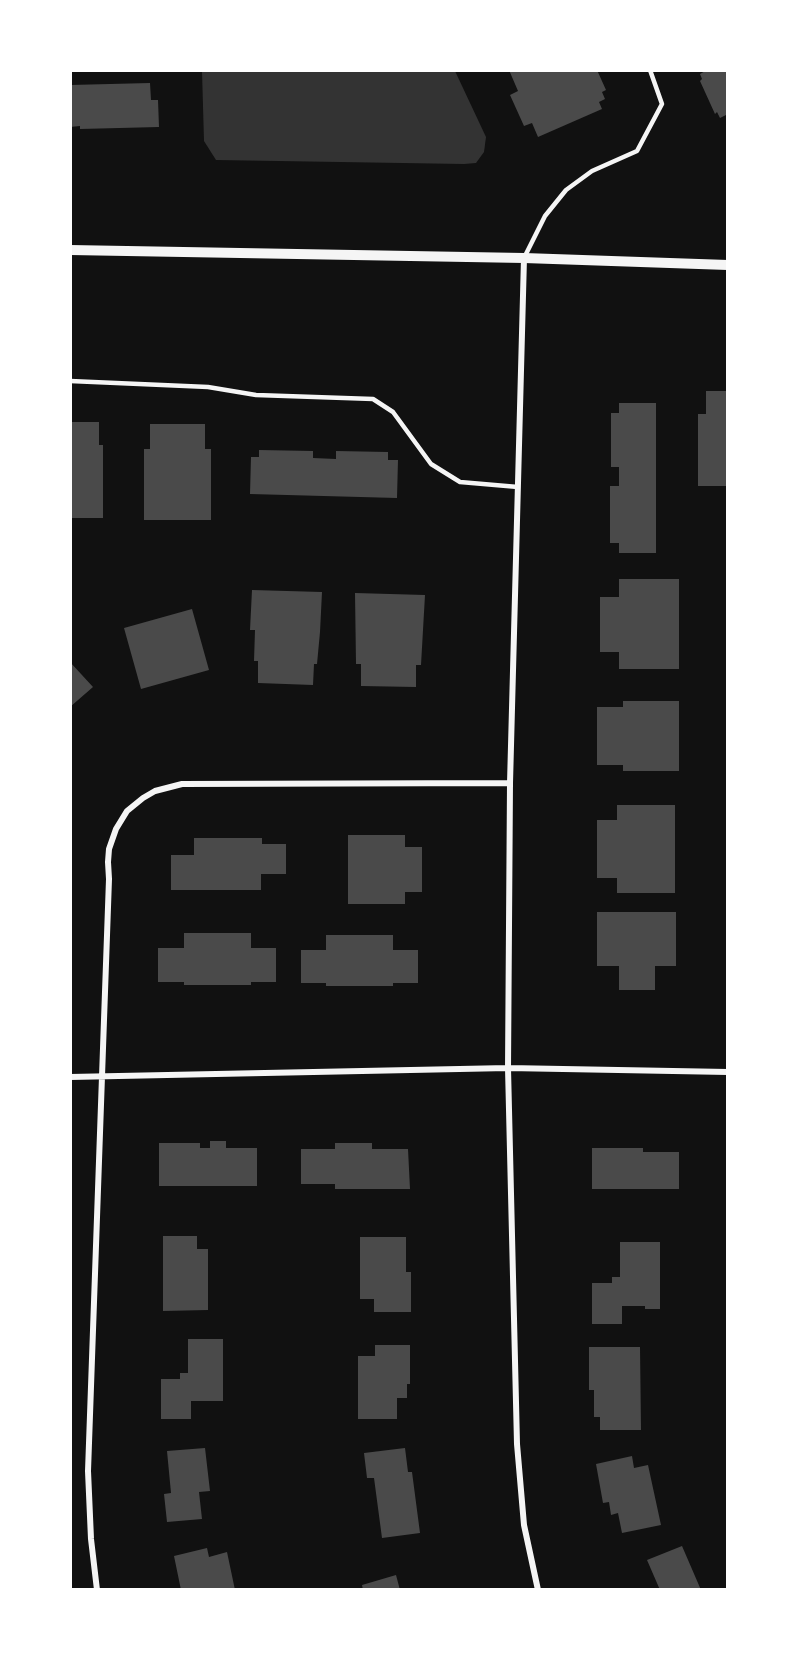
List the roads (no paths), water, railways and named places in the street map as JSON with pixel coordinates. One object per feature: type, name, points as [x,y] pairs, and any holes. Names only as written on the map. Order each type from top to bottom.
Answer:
[{"type":"street","points":[[70,250],[524,258],[728,265]]},
{"type":"street","points":[[524,258],[510,783],[508,1068],[518,1456],[524,1525],[538,1590]]},
{"type":"street","points":[[98,1590],[91,1539],[88,1471],[109,849],[119,823],[127,811],[143,798],[155,791],[182,784],[510,783]]},
{"type":"street","points":[[70,1077],[508,1068],[728,1072]]},
{"type":"lane","points":[[524,258],[545,216],[566,190],[592,171],[637,151],[662,104],[650,70]]},
{"type":"lane","points":[[70,381],[208,387],[256,395],[373,399],[393,412],[431,464],[460,482],[518,487]]}]
